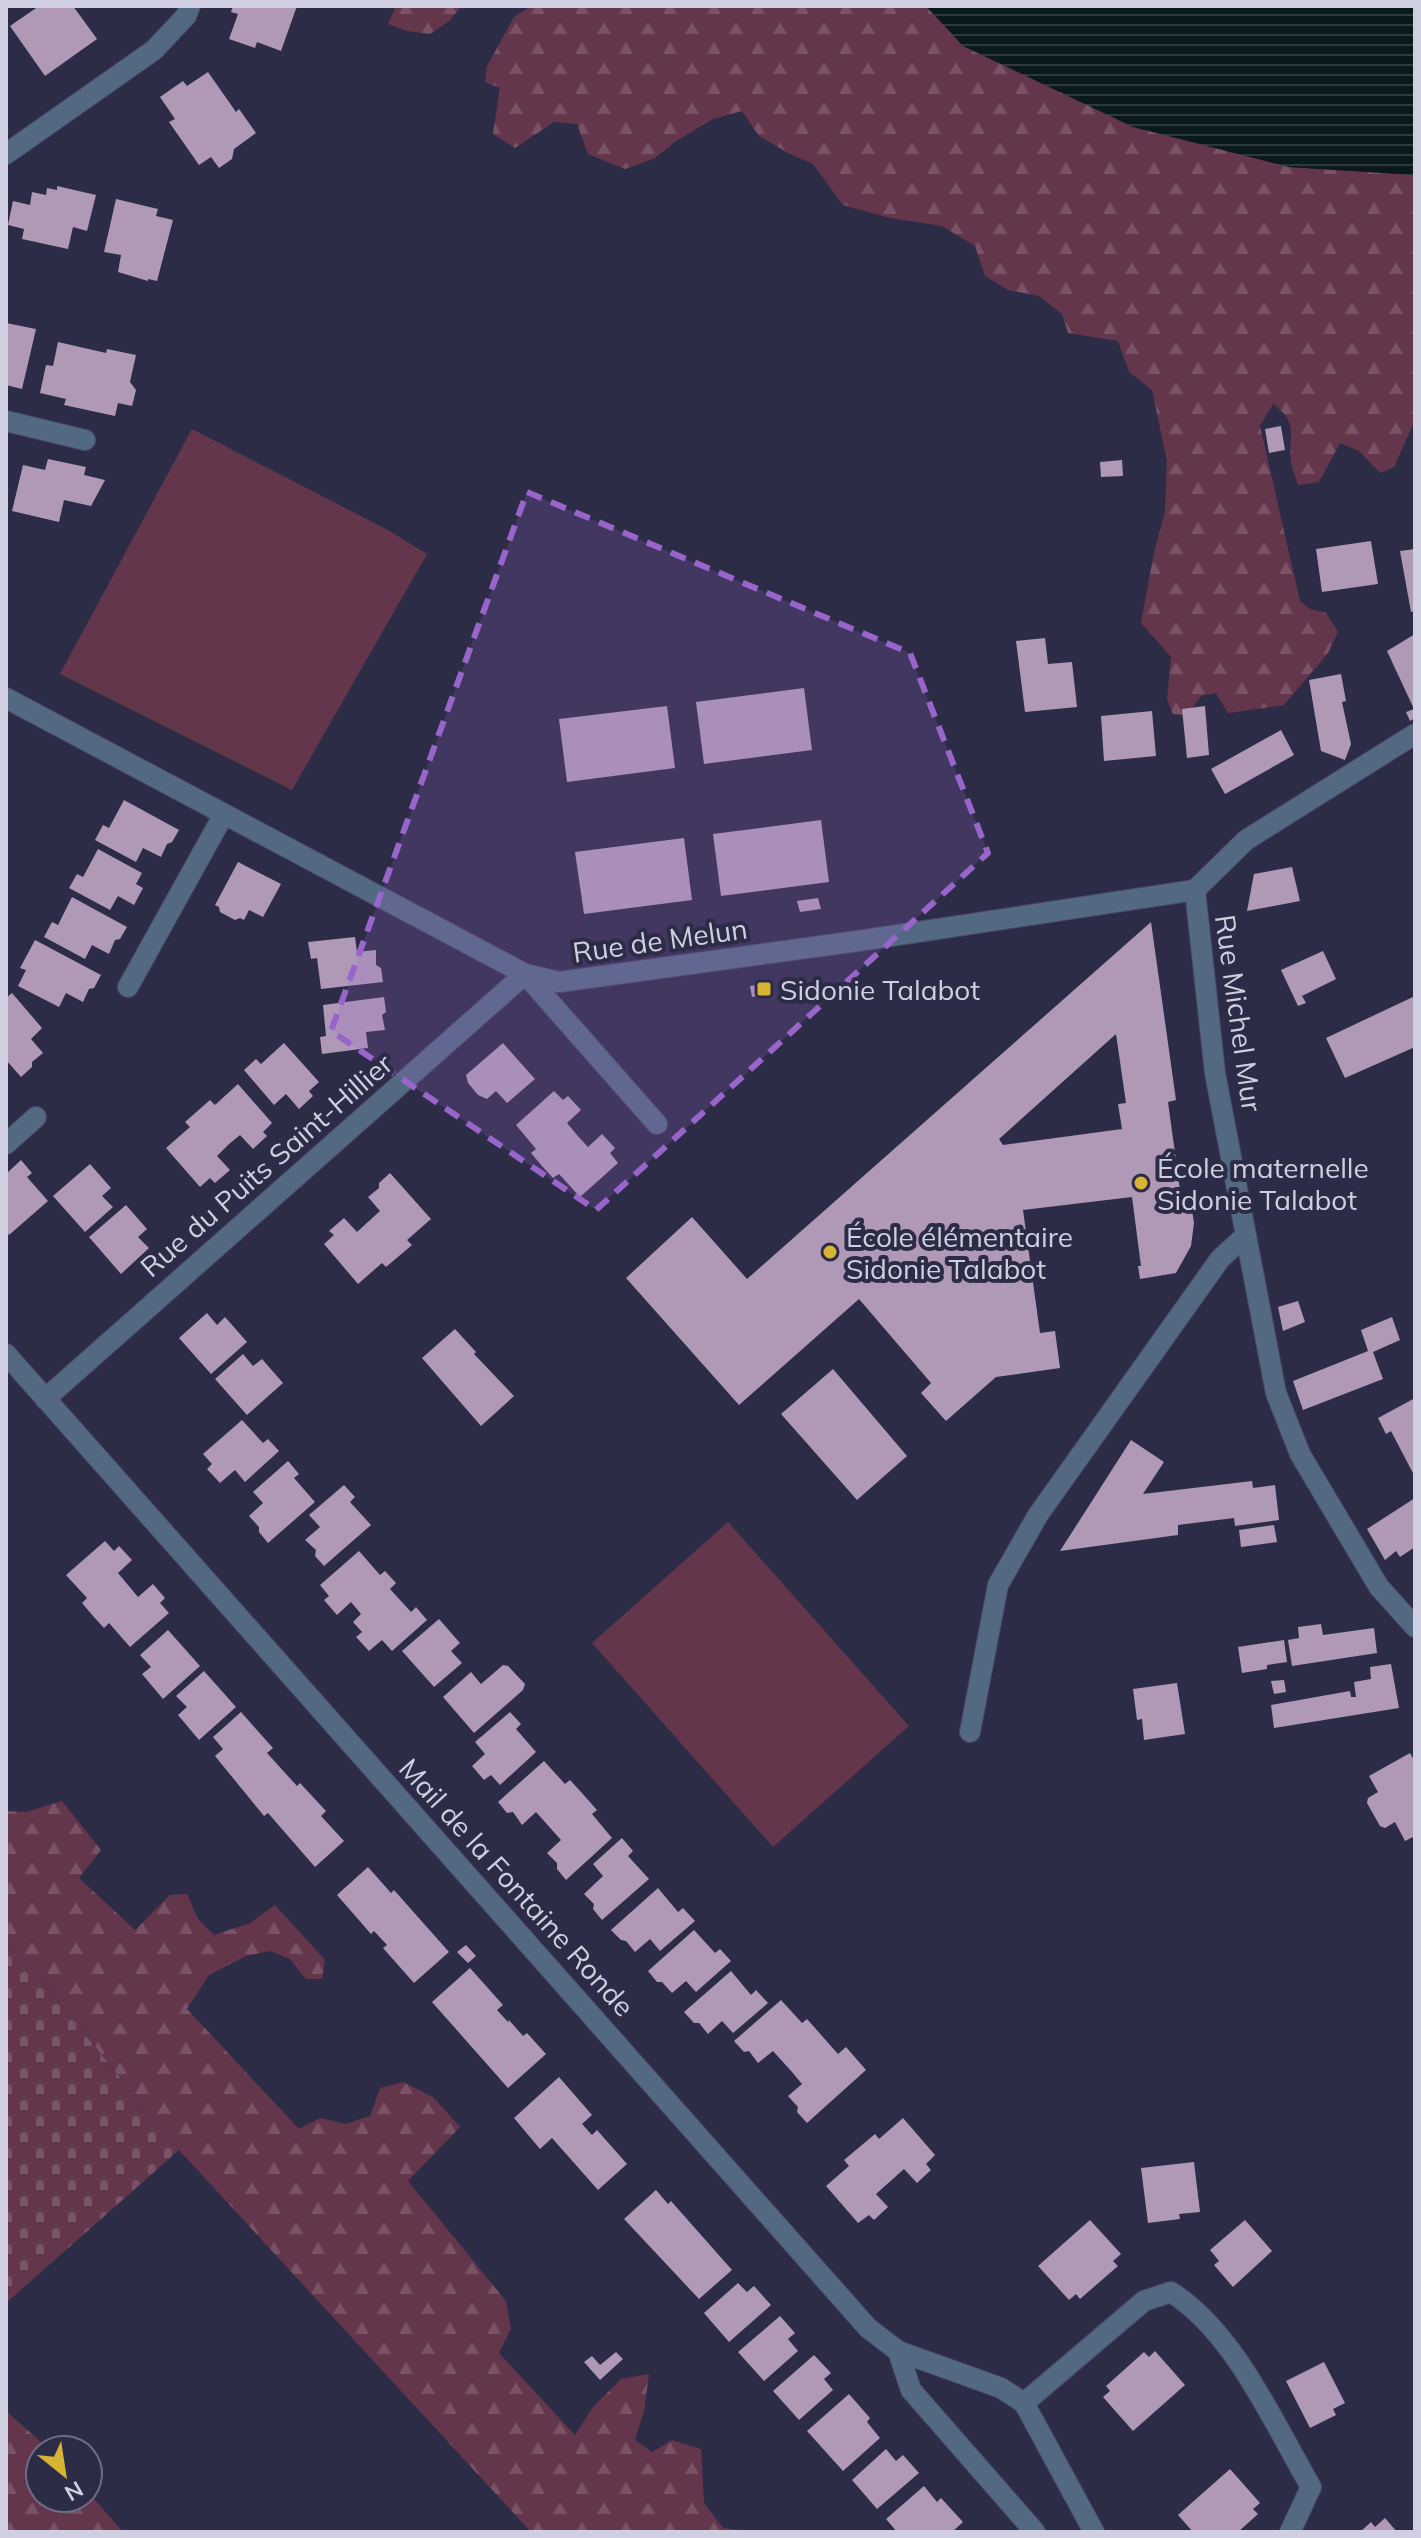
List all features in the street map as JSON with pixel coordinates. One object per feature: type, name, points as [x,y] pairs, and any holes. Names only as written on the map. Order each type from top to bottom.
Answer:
[{"type":"street","points":[[6,154],[154,50],[186,16],[190,6]]},
{"type":"street","points":[[6,421],[85,440]]},
{"type":"street","name":"Rue de Melun","points":[[6,698],[525,974],[559,982],[1195,890]]},
{"type":"street","points":[[1195,890],[1246,840],[1415,734]]},
{"type":"street","points":[[128,987],[224,814]]},
{"type":"street","name":"Rue Michel Mur","points":[[1195,890],[1215,1073],[1276,1393],[1300,1454],[1379,1587],[1415,1627]]},
{"type":"street","points":[[525,974],[657,1124]]},
{"type":"street","name":"Rue du Puits Saint-Hillier","points":[[45,1399],[525,974]]},
{"type":"street","points":[[6,1144],[36,1117]]},
{"type":"street","points":[[970,1732],[998,1585],[1038,1515],[1220,1259],[1246,1235]]},
{"type":"street","name":"Mail de la Fontaine Ronde","points":[[6,1354],[868,2328],[898,2351],[1001,2388],[1024,2403]]},
{"type":"street","points":[[1094,2532],[1024,2403],[1144,2301],[1171,2292],[1192,2305],[1218,2333],[1311,2487],[1290,2532]]},
{"type":"street","points":[[898,2351],[911,2390],[1035,2532]]},
{"type":"highlighted area","points":[[527,492],[910,653],[988,853],[596,1210],[331,1031]]},
{"type":"green space","points":[[396,6],[462,6],[448,22],[430,34],[407,31],[388,24]]},
{"type":"green space","points":[[531,6],[926,6],[963,46],[1289,167],[1415,175],[1415,420],[1394,467],[1380,473],[1359,451],[1340,443],[1319,482],[1298,485],[1291,461],[1291,430],[1287,418],[1273,404],[1260,426],[1300,601],[1310,609],[1326,613],[1338,632],[1328,653],[1284,705],[1228,713],[1216,693],[1201,696],[1186,716],[1173,714],[1167,699],[1171,657],[1141,623],[1165,512],[1167,461],[1152,390],[1129,372],[1118,341],[1068,333],[1062,314],[1039,296],[1008,290],[985,276],[975,246],[942,226],[890,218],[843,205],[813,164],[759,136],[742,111],[713,119],[655,158],[625,169],[588,154],[577,124],[554,122],[515,148],[493,134],[500,88],[485,82],[487,66],[514,17]]},
{"type":"green space","points":[[192,429],[388,530],[427,554],[292,790],[60,674]]},
{"type":"green space","points":[[728,1522],[909,1726],[773,1847],[592,1643]]},
{"type":"green space","points":[[62,1801],[101,1850],[79,1878],[135,1930],[170,1895],[187,1894],[198,1919],[214,1935],[250,1923],[275,1905],[325,1960],[322,1979],[306,1979],[290,1959],[270,1951],[246,1956],[209,1975],[187,2009],[299,2129],[320,2118],[346,2124],[370,2116],[380,2088],[403,2082],[433,2097],[460,2127],[408,2181],[506,2301],[511,2329],[499,2353],[575,2435],[593,2407],[621,2379],[649,2374],[644,2411],[635,2440],[652,2452],[672,2440],[701,2449],[704,2503],[723,2528],[757,2532],[531,2532],[179,2150],[6,1937],[6,1811],[26,1812]]},
{"type":"green space","points":[[6,1937],[179,2150],[6,2303]]},
{"type":"green space","points":[[6,2411],[32,2434],[24,2434],[24,2514],[104,2514],[104,2510],[123,2532],[6,2532]]},
{"type":"shaded area","points":[[926,6],[1415,6],[1415,175],[1289,167],[1133,127],[963,46]]},
{"type":"building","points":[[39,6],[73,6],[97,39],[45,76],[10,26]]},
{"type":"building","points":[[233,6],[297,6],[281,51],[257,42],[255,48],[229,39],[238,14],[231,12]]},
{"type":"building","points":[[208,72],[236,112],[239,109],[256,133],[234,149],[232,159],[219,168],[211,157],[199,165],[169,122],[175,119],[160,97],[183,81],[187,86]]},
{"type":"building","points":[[57,186],[96,195],[87,231],[73,227],[68,249],[22,239],[24,229],[8,225],[13,201],[30,205],[32,192],[46,195],[47,188],[57,190]]},
{"type":"building","points":[[116,199],[158,209],[156,216],[173,220],[157,281],[118,272],[121,255],[104,252]]},
{"type":"building","points":[[6,323],[36,329],[22,389],[6,385]]},
{"type":"building","points":[[58,342],[106,353],[107,349],[136,355],[130,382],[136,390],[132,406],[118,403],[115,416],[64,405],[66,399],[40,393],[46,365],[53,366]]},
{"type":"building","points":[[1281,426],[1285,450],[1269,453],[1265,429]]},
{"type":"building","points":[[48,459],[86,467],[84,475],[105,480],[91,506],[64,500],[59,522],[12,511],[23,465],[45,470]]},
{"type":"building","points":[[1122,460],[1123,476],[1101,477],[1100,462]]},
{"type":"building","points":[[1371,541],[1378,584],[1322,592],[1316,549]]},
{"type":"building","points":[[1415,549],[1415,611],[1411,612],[1400,551]]},
{"type":"building","points":[[1415,634],[1415,718],[1410,721],[1406,712],[1414,709],[1387,651]]},
{"type":"building","points":[[1045,638],[1048,664],[1072,662],[1077,707],[1025,712],[1016,641]]},
{"type":"building","points":[[1341,674],[1346,701],[1342,702],[1351,744],[1345,760],[1321,751],[1309,680]]},
{"type":"building","points":[[804,688],[812,750],[704,764],[696,702]]},
{"type":"building","points":[[667,706],[675,768],[567,782],[559,719]]},
{"type":"building","points":[[1205,706],[1209,755],[1187,758],[1182,709]]},
{"type":"building","points":[[1152,711],[1156,756],[1104,761],[1101,716]]},
{"type":"building","points":[[1281,730],[1294,755],[1225,794],[1211,769]]},
{"type":"building","points":[[124,800],[179,830],[161,857],[143,848],[136,862],[95,840],[103,825],[109,828]]},
{"type":"building","points":[[821,820],[829,882],[721,896],[713,834]]},
{"type":"building","points":[[684,838],[692,900],[584,914],[575,852]]},
{"type":"building","points":[[98,849],[142,873],[136,884],[143,888],[134,905],[118,896],[110,910],[69,888],[77,874],[83,877]]},
{"type":"building","points":[[238,862],[281,884],[263,917],[249,910],[244,920],[235,920],[220,912],[215,905]]},
{"type":"building","points":[[1292,867],[1300,901],[1247,911],[1254,874]]},
{"type":"building","points":[[72,897],[127,927],[120,939],[115,940],[109,954],[92,945],[85,959],[44,937],[52,922],[58,925]]},
{"type":"building","points":[[818,898],[821,909],[800,912],[797,901]]},
{"type":"building","points":[[1151,922],[1176,1100],[1168,1102],[1183,1212],[1192,1210],[1194,1223],[1191,1246],[1176,1273],[1140,1279],[1132,1197],[1023,1210],[1040,1333],[1055,1331],[1060,1368],[996,1377],[946,1421],[921,1393],[931,1383],[859,1299],[739,1405],[626,1278],[692,1217],[747,1279]],"holes":[[[1116,1034],[1126,1103],[1118,1104],[1122,1129],[1003,1145],[999,1139]]]},
{"type":"building","points":[[355,937],[357,952],[376,950],[376,965],[381,968],[383,982],[321,989],[317,958],[311,959],[308,942]]},
{"type":"building","points":[[35,940],[101,975],[83,1002],[66,993],[59,1007],[18,986],[26,970],[20,968]]},
{"type":"building","points":[[1323,951],[1336,979],[1302,996],[1306,1003],[1298,1006],[1281,970]]},
{"type":"building","points":[[771,983],[773,993],[752,997],[750,986]]},
{"type":"building","points":[[12,993],[42,1028],[31,1039],[43,1053],[21,1077],[6,1060],[6,998]]},
{"type":"building","points":[[1415,996],[1415,1047],[1345,1078],[1326,1038]]},
{"type":"building","points":[[384,997],[386,1012],[382,1015],[385,1030],[366,1032],[368,1048],[322,1054],[320,1037],[326,1036],[323,1005]]},
{"type":"building","points":[[284,1043],[319,1082],[309,1091],[313,1096],[299,1109],[286,1094],[274,1105],[244,1070],[256,1059],[261,1064]]},
{"type":"building","points":[[503,1043],[535,1079],[507,1103],[496,1091],[487,1099],[478,1095],[468,1083],[466,1075]]},
{"type":"building","points":[[238,1084],[272,1123],[263,1132],[267,1136],[253,1149],[240,1135],[228,1145],[217,1156],[230,1170],[215,1183],[210,1178],[200,1187],[166,1148],[190,1127],[185,1122],[210,1100],[215,1105]]},
{"type":"building","points":[[554,1091],[563,1100],[568,1096],[581,1110],[567,1123],[588,1147],[602,1134],[615,1148],[610,1153],[618,1163],[580,1197],[559,1174],[553,1178],[542,1166],[531,1153],[536,1149],[516,1125]]},
{"type":"building","points":[[21,1160],[32,1173],[27,1177],[48,1201],[9,1235],[6,1231],[6,1174]]},
{"type":"building","points":[[90,1164],[111,1188],[102,1196],[113,1207],[85,1232],[53,1196]]},
{"type":"building","points":[[390,1173],[431,1219],[407,1240],[412,1245],[386,1267],[382,1263],[358,1284],[324,1244],[334,1235],[329,1231],[344,1218],[357,1232],[380,1211],[368,1197]]},
{"type":"building","points":[[126,1205],[147,1229],[138,1237],[149,1248],[121,1274],[89,1237]]},
{"type":"building","points":[[1298,1301],[1305,1322],[1283,1331],[1278,1307]]},
{"type":"building","points":[[207,1313],[217,1325],[225,1317],[247,1342],[211,1374],[179,1338]]},
{"type":"building","points":[[1392,1317],[1400,1340],[1373,1352],[1383,1379],[1303,1410],[1293,1381],[1368,1351],[1361,1330]]},
{"type":"building","points":[[455,1329],[514,1396],[481,1426],[422,1358]]},
{"type":"building","points":[[243,1354],[253,1366],[262,1359],[283,1383],[247,1415],[215,1379]]},
{"type":"building","points":[[833,1369],[907,1456],[857,1500],[781,1414]]},
{"type":"building","points":[[1415,1398],[1415,1477],[1391,1431],[1386,1434],[1378,1418]]},
{"type":"building","points":[[242,1420],[263,1443],[268,1439],[279,1451],[245,1482],[235,1470],[220,1483],[207,1469],[212,1464],[203,1454]]},
{"type":"building","points":[[1131,1440],[1164,1462],[1143,1494],[1252,1481],[1253,1488],[1275,1485],[1279,1520],[1235,1526],[1234,1518],[1178,1525],[1178,1535],[1060,1551]]},
{"type":"building","points":[[288,1461],[299,1474],[294,1478],[315,1502],[268,1543],[249,1516],[263,1503],[253,1492]]},
{"type":"building","points":[[344,1485],[355,1497],[350,1502],[371,1525],[324,1566],[315,1556],[316,1550],[305,1540],[320,1527],[309,1515]]},
{"type":"building","points":[[1415,1498],[1415,1547],[1400,1557],[1396,1551],[1385,1560],[1367,1529]]},
{"type":"building","points":[[1274,1525],[1277,1542],[1241,1547],[1239,1530]]},
{"type":"building","points":[[105,1541],[114,1551],[119,1546],[132,1560],[118,1573],[138,1597],[153,1584],[165,1598],[160,1603],[169,1613],[130,1647],[109,1623],[104,1628],[93,1616],[82,1603],[87,1598],[66,1575]]},
{"type":"building","points":[[359,1551],[380,1575],[385,1571],[396,1583],[390,1589],[411,1612],[416,1607],[427,1620],[392,1651],[382,1640],[369,1651],[356,1637],[362,1632],[353,1622],[361,1614],[351,1602],[337,1615],[324,1600],[329,1596],[320,1585]]},
{"type":"building","points":[[439,1619],[460,1643],[451,1651],[462,1663],[434,1687],[402,1651]]},
{"type":"building","points":[[1321,1624],[1323,1635],[1374,1628],[1377,1653],[1292,1666],[1288,1640],[1299,1638],[1298,1627]]},
{"type":"building","points":[[168,1630],[200,1666],[163,1699],[142,1674],[151,1667],[140,1655]]},
{"type":"building","points":[[1284,1640],[1287,1662],[1242,1673],[1238,1647]]},
{"type":"building","points":[[1391,1664],[1399,1708],[1274,1728],[1271,1705],[1350,1691],[1351,1697],[1356,1697],[1354,1682],[1371,1679],[1370,1667]]},
{"type":"building","points":[[503,1665],[508,1666],[525,1684],[523,1690],[474,1733],[443,1697],[471,1672],[481,1684]]},
{"type":"building","points":[[204,1671],[236,1707],[199,1740],[178,1715],[187,1707],[176,1696]]},
{"type":"building","points":[[1284,1680],[1286,1692],[1274,1694],[1271,1681]]},
{"type":"building","points":[[1177,1683],[1185,1734],[1144,1740],[1142,1719],[1137,1720],[1133,1689]]},
{"type":"building","points":[[241,1712],[273,1748],[267,1753],[297,1786],[300,1783],[326,1811],[321,1816],[344,1841],[315,1867],[268,1813],[264,1816],[215,1756],[223,1749],[213,1737]]},
{"type":"building","points":[[510,1712],[521,1724],[516,1729],[536,1752],[500,1785],[491,1775],[484,1780],[472,1766],[485,1754],[475,1742]]},
{"type":"building","points":[[1410,1753],[1415,1762],[1415,1836],[1405,1841],[1395,1822],[1385,1828],[1380,1826],[1367,1803],[1368,1798],[1378,1792],[1369,1776]]},
{"type":"building","points":[[544,1761],[565,1784],[570,1780],[597,1810],[592,1814],[612,1838],[566,1880],[557,1869],[557,1863],[547,1853],[561,1840],[536,1812],[522,1825],[513,1812],[507,1813],[498,1802]]},
{"type":"building","points":[[622,1838],[633,1851],[628,1856],[649,1879],[602,1920],[593,1909],[594,1904],[584,1894],[603,1876],[593,1864]]},
{"type":"building","points":[[368,1867],[391,1893],[394,1890],[449,1952],[414,1983],[383,1948],[387,1945],[374,1931],[371,1934],[337,1895]]},
{"type":"building","points":[[658,1888],[678,1912],[683,1908],[695,1921],[660,1951],[650,1939],[635,1952],[611,1930]]},
{"type":"building","points":[[694,1930],[715,1953],[720,1949],[731,1961],[696,1992],[686,1981],[672,1993],[648,1971]]},
{"type":"building","points":[[466,1945],[476,1956],[468,1963],[457,1952]]},
{"type":"building","points":[[470,1968],[503,2005],[497,2010],[523,2036],[527,2033],[546,2054],[508,2088],[432,2002]]},
{"type":"building","points":[[731,1971],[751,1995],[756,1990],[768,2003],[733,2033],[722,2021],[708,2034],[684,2012]]},
{"type":"building","points":[[781,2000],[802,2023],[807,2019],[838,2054],[846,2047],[866,2070],[807,2123],[788,2096],[802,2084],[792,2072],[773,2051],[758,2063],[749,2051],[744,2052],[734,2041]]},
{"type":"building","points":[[559,2077],[592,2115],[582,2124],[592,2135],[597,2130],[627,2164],[598,2190],[552,2138],[540,2149],[514,2118]]},
{"type":"building","points":[[903,2118],[935,2155],[926,2164],[931,2170],[917,2183],[904,2169],[876,2194],[888,2207],[874,2220],[869,2215],[858,2223],[826,2186],[849,2166],[844,2160],[875,2134],[879,2139]]},
{"type":"building","points":[[1194,2162],[1200,2212],[1179,2214],[1180,2219],[1148,2223],[1141,2168]]},
{"type":"building","points":[[656,2190],[668,2204],[671,2201],[732,2270],[699,2299],[624,2219]]},
{"type":"building","points":[[1090,2220],[1121,2254],[1113,2261],[1118,2266],[1080,2299],[1076,2294],[1069,2300],[1038,2266]]},
{"type":"building","points":[[1245,2220],[1272,2251],[1233,2287],[1214,2265],[1219,2261],[1210,2250]]},
{"type":"building","points":[[738,2283],[747,2292],[754,2286],[771,2305],[729,2342],[704,2313]]},
{"type":"building","points":[[780,2316],[795,2333],[788,2339],[798,2351],[764,2381],[738,2352]]},
{"type":"building","points":[[1155,2351],[1185,2385],[1133,2431],[1103,2397],[1110,2391],[1106,2386],[1144,2352],[1149,2357]]},
{"type":"building","points":[[616,2352],[623,2359],[600,2380],[584,2362],[592,2356],[600,2365]]},
{"type":"building","points":[[814,2355],[831,2373],[824,2379],[833,2390],[799,2420],[773,2391]]},
{"type":"building","points":[[1324,2362],[1345,2403],[1333,2409],[1336,2415],[1310,2428],[1286,2381]]},
{"type":"building","points":[[849,2394],[870,2418],[867,2422],[880,2438],[843,2471],[807,2431]]},
{"type":"building","points":[[886,2449],[896,2461],[903,2455],[919,2473],[877,2509],[852,2480]]},
{"type":"building","points":[[1230,2469],[1260,2503],[1253,2509],[1258,2514],[1238,2532],[1193,2532],[1178,2515]]},
{"type":"building","points":[[924,2486],[937,2502],[941,2498],[963,2522],[952,2532],[897,2532],[886,2519]]},
{"type":"building","points":[[1385,2518],[1397,2532],[1360,2532],[1371,2522],[1375,2527]]},
{"type":"place","name":"Sidonie Talabot","points":[[764,989]]},
{"type":"place","name":"École maternelle Sidonie Talabot","points":[[1141,1183]]},
{"type":"place","name":"École élémentaire Sidonie Talabot","points":[[830,1252]]}]
